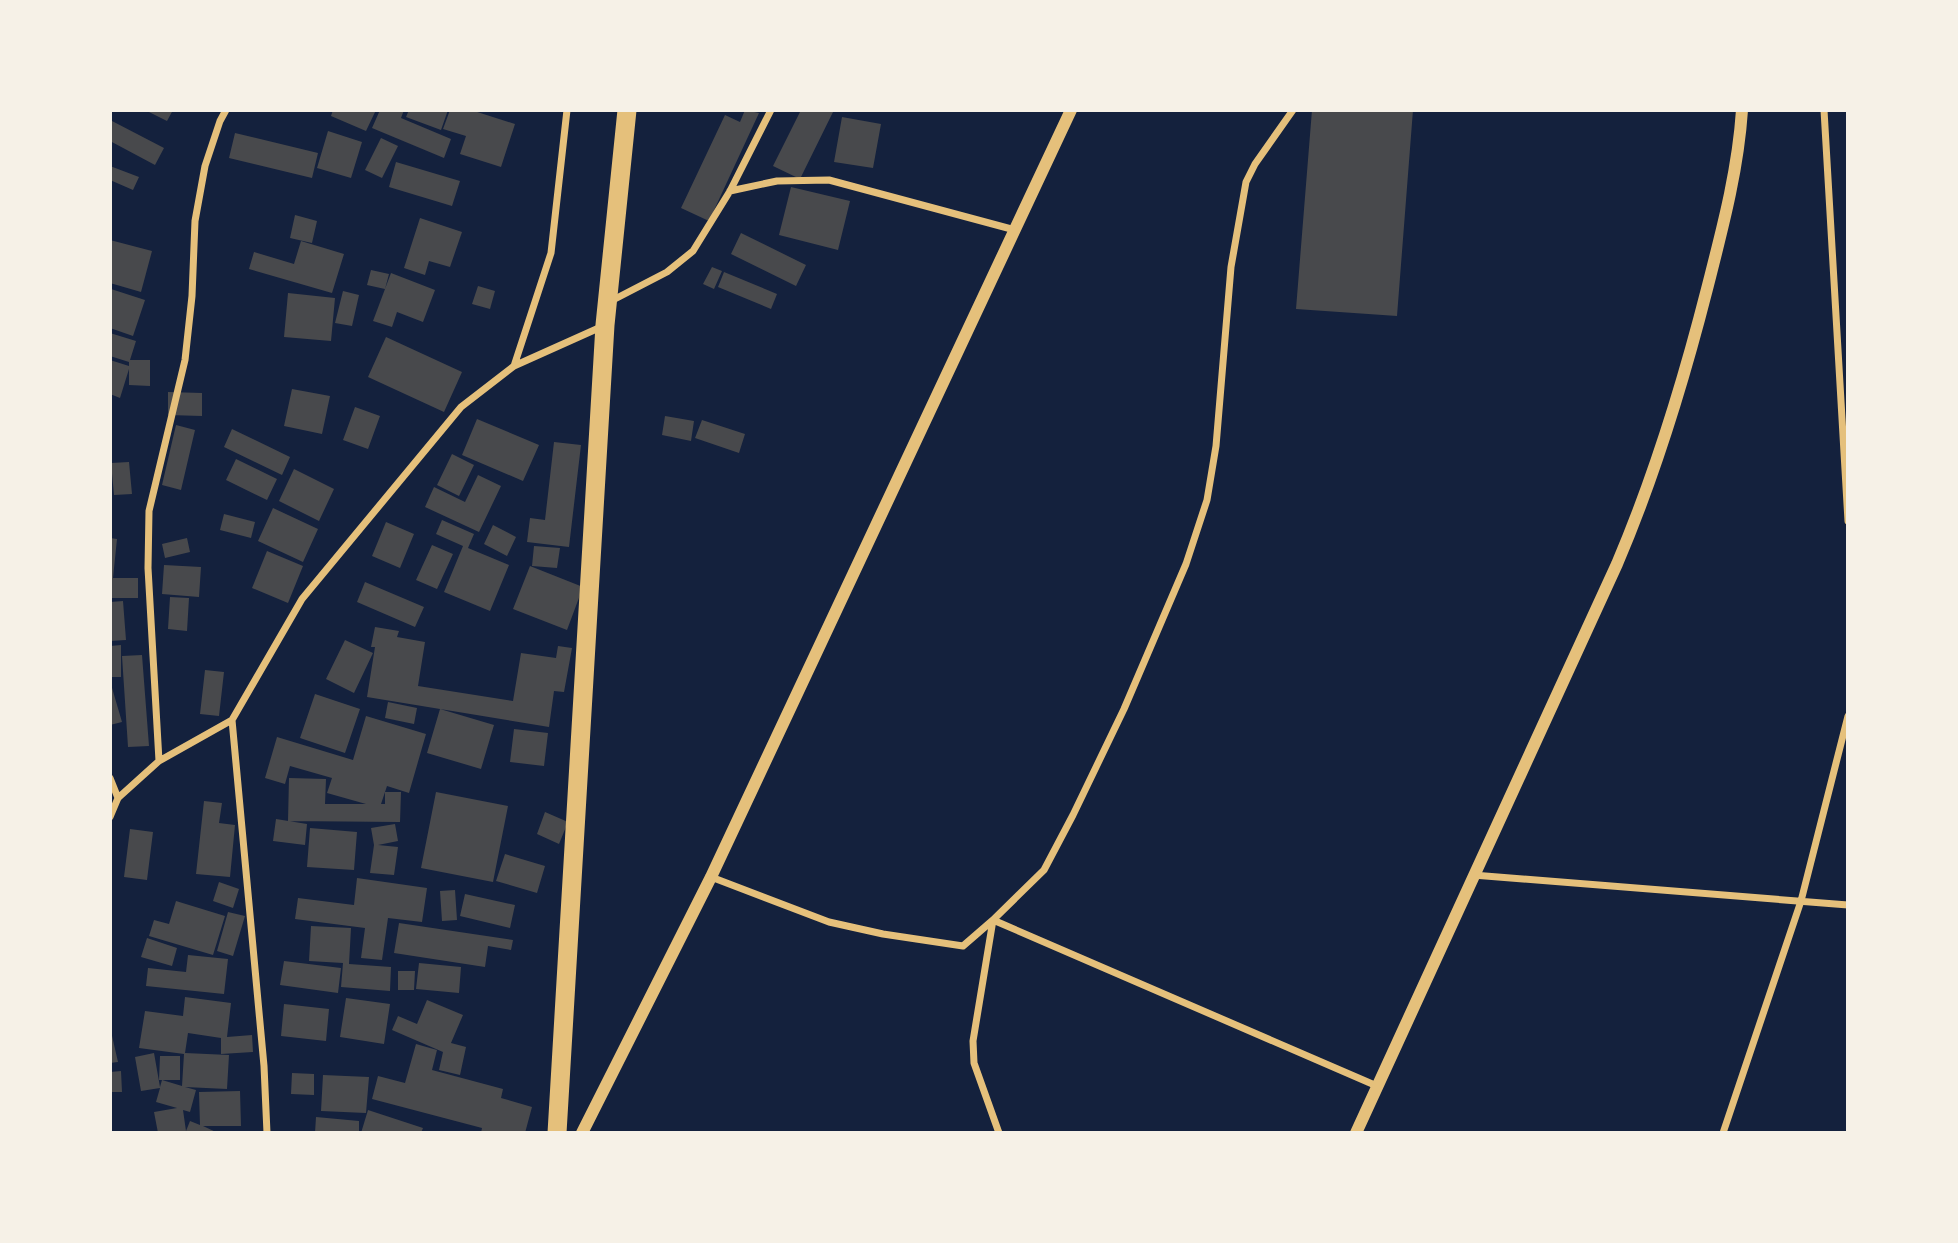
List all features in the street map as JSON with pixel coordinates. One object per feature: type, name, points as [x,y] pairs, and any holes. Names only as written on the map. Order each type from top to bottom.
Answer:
[{"type":"highway","points":[[557,1133],[605,325],[627,110]]},
{"type":"street","points":[[159,761],[148,568],[149,511],[185,360],[192,296],[195,221],[205,166],[226,110]]},
{"type":"street","points":[[514,366],[551,253],[567,110]]},
{"type":"street","points":[[607,303],[667,272],[692,251],[730,191],[771,110]]},
{"type":"street","points":[[582,1133],[711,877],[1071,110]]},
{"type":"street","points":[[711,877],[829,922],[923,941],[963,946],[1044,870],[1124,709],[1186,564],[1207,500],[1216,446],[1231,267],[1246,181],[1293,110]]},
{"type":"street","points":[[1356,1133],[1617,564],[1651,481],[1682,380],[1720,237],[1737,152],[1742,110]]},
{"type":"street","points":[[1824,110],[1848,521]]},
{"type":"street","points":[[730,191],[777,181],[829,180],[1015,230]]},
{"type":"street","points":[[110,817],[118,798],[159,761],[232,720],[302,599],[461,407],[514,366],[605,325]]},
{"type":"street","points":[[1723,1133],[1801,901],[1848,716]]},
{"type":"street","points":[[232,720],[264,1066],[267,1133]]},
{"type":"street","points":[[110,778],[118,798]]},
{"type":"street","points":[[1473,875],[1848,905]]},
{"type":"street","points":[[993,920],[1377,1086]]},
{"type":"street","points":[[993,920],[973,1041],[974,1063],[999,1133]]},
{"type":"building","points":[[145,110],[173,110],[167,121]]},
{"type":"building","points":[[333,110],[376,110],[366,131],[331,116]]},
{"type":"building","points":[[380,110],[404,110],[401,118],[451,139],[444,158],[372,128]]},
{"type":"building","points":[[409,110],[448,110],[441,130],[406,117]]},
{"type":"building","points":[[450,110],[471,110],[515,124],[501,167],[460,154],[466,136],[443,129]]},
{"type":"building","points":[[745,110],[759,113],[709,221],[681,208],[725,115],[740,122]]},
{"type":"building","points":[[801,110],[833,112],[800,179],[773,166]]},
{"type":"building","points":[[1312,110],[1413,110],[1397,316],[1296,309]]},
{"type":"building","points":[[842,117],[881,124],[873,168],[834,162]]},
{"type":"building","points":[[112,121],[164,148],[155,165],[110,141]]},
{"type":"building","points":[[328,131],[362,142],[351,178],[317,168]]},
{"type":"building","points":[[235,133],[318,153],[312,178],[229,158]]},
{"type":"building","points":[[381,138],[398,146],[382,178],[365,170]]},
{"type":"building","points":[[396,162],[460,181],[452,206],[389,187]]},
{"type":"building","points":[[110,166],[139,177],[133,190],[110,180]]},
{"type":"building","points":[[791,187],[850,201],[838,250],[779,235]]},
{"type":"building","points":[[295,215],[317,221],[312,243],[290,238]]},
{"type":"building","points":[[420,218],[462,232],[450,267],[429,261],[425,275],[404,268]]},
{"type":"building","points":[[741,233],[806,265],[796,286],[731,254]]},
{"type":"building","points":[[110,240],[152,251],[141,292],[110,283]]},
{"type":"building","points":[[301,241],[344,254],[332,293],[249,269],[254,252],[294,264]]},
{"type":"building","points":[[712,267],[722,271],[714,289],[703,284]]},
{"type":"building","points":[[371,270],[389,274],[385,289],[367,285]]},
{"type":"building","points":[[724,272],[777,294],[771,309],[718,287]]},
{"type":"building","points":[[391,273],[435,290],[423,322],[397,312],[392,327],[373,321]]},
{"type":"building","points":[[478,286],[495,291],[490,309],[472,304]]},
{"type":"building","points":[[111,289],[145,300],[133,336],[110,328]]},
{"type":"building","points":[[343,291],[359,295],[352,326],[335,323]]},
{"type":"building","points":[[288,293],[335,298],[331,341],[284,337]]},
{"type":"building","points":[[110,333],[136,341],[130,360],[150,360],[150,386],[129,385],[129,369],[120,398],[110,394],[110,360],[129,366],[129,362],[110,356]]},
{"type":"building","points":[[386,337],[462,372],[444,412],[368,377]]},
{"type":"building","points":[[292,389],[330,396],[322,434],[284,426]]},
{"type":"building","points":[[168,392],[202,393],[202,416],[168,415]]},
{"type":"building","points":[[355,407],[380,416],[368,449],[343,440]]},
{"type":"building","points":[[665,416],[694,421],[691,441],[662,435]]},
{"type":"building","points":[[477,419],[539,445],[523,481],[462,455]]},
{"type":"building","points":[[702,420],[745,434],[739,453],[695,438]]},
{"type":"building","points":[[176,425],[195,430],[181,490],[162,485]]},
{"type":"building","points":[[232,429],[290,457],[282,475],[224,447]]},
{"type":"building","points":[[554,442],[581,445],[569,547],[527,542],[530,518],[545,520]]},
{"type":"building","points":[[452,454],[474,465],[459,496],[437,485]]},
{"type":"building","points":[[236,459],[277,479],[267,500],[226,480]]},
{"type":"building","points":[[129,462],[132,494],[114,495],[111,463]]},
{"type":"building","points":[[294,469],[334,489],[319,521],[279,501]]},
{"type":"building","points":[[478,475],[501,486],[479,532],[425,507],[434,487],[465,502]]},
{"type":"building","points":[[273,508],[318,529],[303,562],[258,541]]},
{"type":"building","points":[[224,514],[255,522],[251,538],[220,530]]},
{"type":"building","points":[[442,520],[474,534],[468,548],[509,565],[490,611],[444,592],[463,546],[436,534]]},
{"type":"building","points":[[386,522],[414,534],[400,568],[372,556]]},
{"type":"building","points":[[493,525],[516,537],[507,556],[484,544]]},
{"type":"building","points":[[110,538],[117,539],[113,578],[138,578],[138,598],[110,598]]},
{"type":"building","points":[[187,538],[190,552],[165,558],[162,544]]},
{"type":"building","points":[[432,545],[453,554],[437,589],[416,580]]},
{"type":"building","points":[[534,546],[560,548],[557,568],[532,566]]},
{"type":"building","points":[[267,551],[303,566],[288,603],[252,588]]},
{"type":"building","points":[[164,565],[201,567],[199,597],[162,594]]},
{"type":"building","points":[[530,566],[583,587],[567,630],[513,609]]},
{"type":"building","points":[[365,582],[424,607],[415,627],[357,602]]},
{"type":"building","points":[[170,597],[189,598],[187,631],[168,629]]},
{"type":"building","points":[[123,601],[126,640],[110,641],[110,602]]},
{"type":"building","points":[[375,627],[399,631],[397,637],[425,642],[418,686],[513,701],[521,653],[556,658],[558,646],[572,648],[564,692],[554,691],[549,727],[367,697],[375,647],[371,647]]},
{"type":"building","points":[[345,640],[373,653],[354,693],[326,679]]},
{"type":"building","points":[[121,645],[121,677],[110,677],[110,646]]},
{"type":"building","points":[[142,655],[149,746],[128,747],[122,656]]},
{"type":"building","points":[[205,670],[224,672],[219,716],[200,714]]},
{"type":"building","points":[[110,681],[122,722],[110,725]]},
{"type":"building","points":[[315,694],[360,709],[345,753],[300,738]]},
{"type":"building","points":[[388,702],[417,708],[414,724],[385,718]]},
{"type":"building","points":[[440,709],[494,725],[481,769],[427,753]]},
{"type":"building","points":[[366,716],[426,734],[409,793],[387,786],[385,792],[401,792],[400,822],[288,821],[289,778],[326,779],[325,804],[366,804],[327,793],[332,778],[290,766],[285,784],[265,778],[277,737],[353,760]]},
{"type":"building","points":[[514,729],[548,733],[544,766],[510,762]]},
{"type":"building","points":[[436,792],[508,806],[493,882],[421,868]]},
{"type":"building","points":[[204,801],[222,803],[219,823],[235,825],[230,877],[196,874]]},
{"type":"building","points":[[545,812],[568,822],[559,844],[537,834]]},
{"type":"building","points":[[276,819],[307,824],[305,845],[273,841]]},
{"type":"building","points":[[395,824],[398,841],[378,845],[398,847],[394,875],[370,873],[374,845],[371,828]]},
{"type":"building","points":[[310,828],[357,832],[354,870],[307,867]]},
{"type":"building","points":[[130,829],[153,832],[147,880],[124,877]]},
{"type":"building","points":[[505,854],[545,866],[537,893],[496,881]]},
{"type":"building","points":[[357,878],[427,888],[422,922],[388,918],[382,960],[361,958],[365,928],[295,919],[298,898],[354,905]]},
{"type":"building","points":[[219,882],[239,889],[233,908],[213,901]]},
{"type":"building","points":[[455,890],[457,920],[442,921],[440,891]]},
{"type":"building","points":[[465,894],[515,905],[510,928],[460,916]]},
{"type":"building","points":[[176,901],[225,916],[213,955],[149,936],[154,920],[169,924]]},
{"type":"building","points":[[228,912],[245,916],[233,956],[217,951]]},
{"type":"building","points":[[399,923],[513,940],[511,950],[488,946],[485,967],[394,953]]},
{"type":"building","points":[[311,926],[351,928],[349,964],[391,967],[390,991],[341,987],[343,963],[309,961]]},
{"type":"building","points":[[147,938],[177,948],[172,966],[141,957]]},
{"type":"building","points":[[188,955],[228,959],[224,994],[146,986],[148,968],[186,972]]},
{"type":"building","points":[[284,961],[341,968],[338,993],[280,985]]},
{"type":"building","points":[[419,963],[461,967],[459,993],[416,989]]},
{"type":"building","points":[[398,971],[415,971],[414,990],[398,990]]},
{"type":"building","points":[[185,997],[231,1003],[227,1037],[252,1035],[253,1052],[221,1054],[221,1038],[188,1033],[185,1053],[229,1055],[227,1089],[185,1087],[196,1090],[190,1112],[183,1110],[186,1131],[190,1121],[200,1125],[199,1092],[240,1091],[241,1126],[203,1126],[218,1133],[158,1133],[154,1112],[177,1108],[156,1102],[160,1088],[141,1091],[135,1057],[154,1053],[160,1087],[162,1080],[182,1086],[184,1054],[139,1048],[145,1011],[183,1016]]},
{"type":"building","points":[[346,998],[390,1004],[384,1044],[340,1037]]},
{"type":"building","points":[[427,1000],[463,1015],[451,1043],[466,1047],[460,1075],[439,1070],[443,1052],[392,1030],[398,1016],[417,1024]]},
{"type":"building","points":[[284,1004],[329,1009],[326,1041],[281,1036]]},
{"type":"building","points":[[110,1027],[118,1062],[110,1063]]},
{"type":"building","points":[[416,1044],[437,1050],[432,1070],[503,1089],[501,1098],[532,1107],[525,1133],[481,1133],[482,1128],[372,1099],[378,1076],[405,1083]]},
{"type":"building","points":[[160,1056],[180,1056],[180,1080],[159,1080]]},
{"type":"building","points":[[121,1071],[122,1092],[110,1092],[110,1072]]},
{"type":"building","points":[[292,1073],[314,1074],[314,1095],[291,1094]]},
{"type":"building","points":[[323,1075],[369,1077],[366,1113],[321,1111]]},
{"type":"building","points":[[368,1110],[423,1128],[421,1133],[361,1133]]},
{"type":"building","points":[[316,1117],[359,1121],[359,1133],[315,1133]]}]
